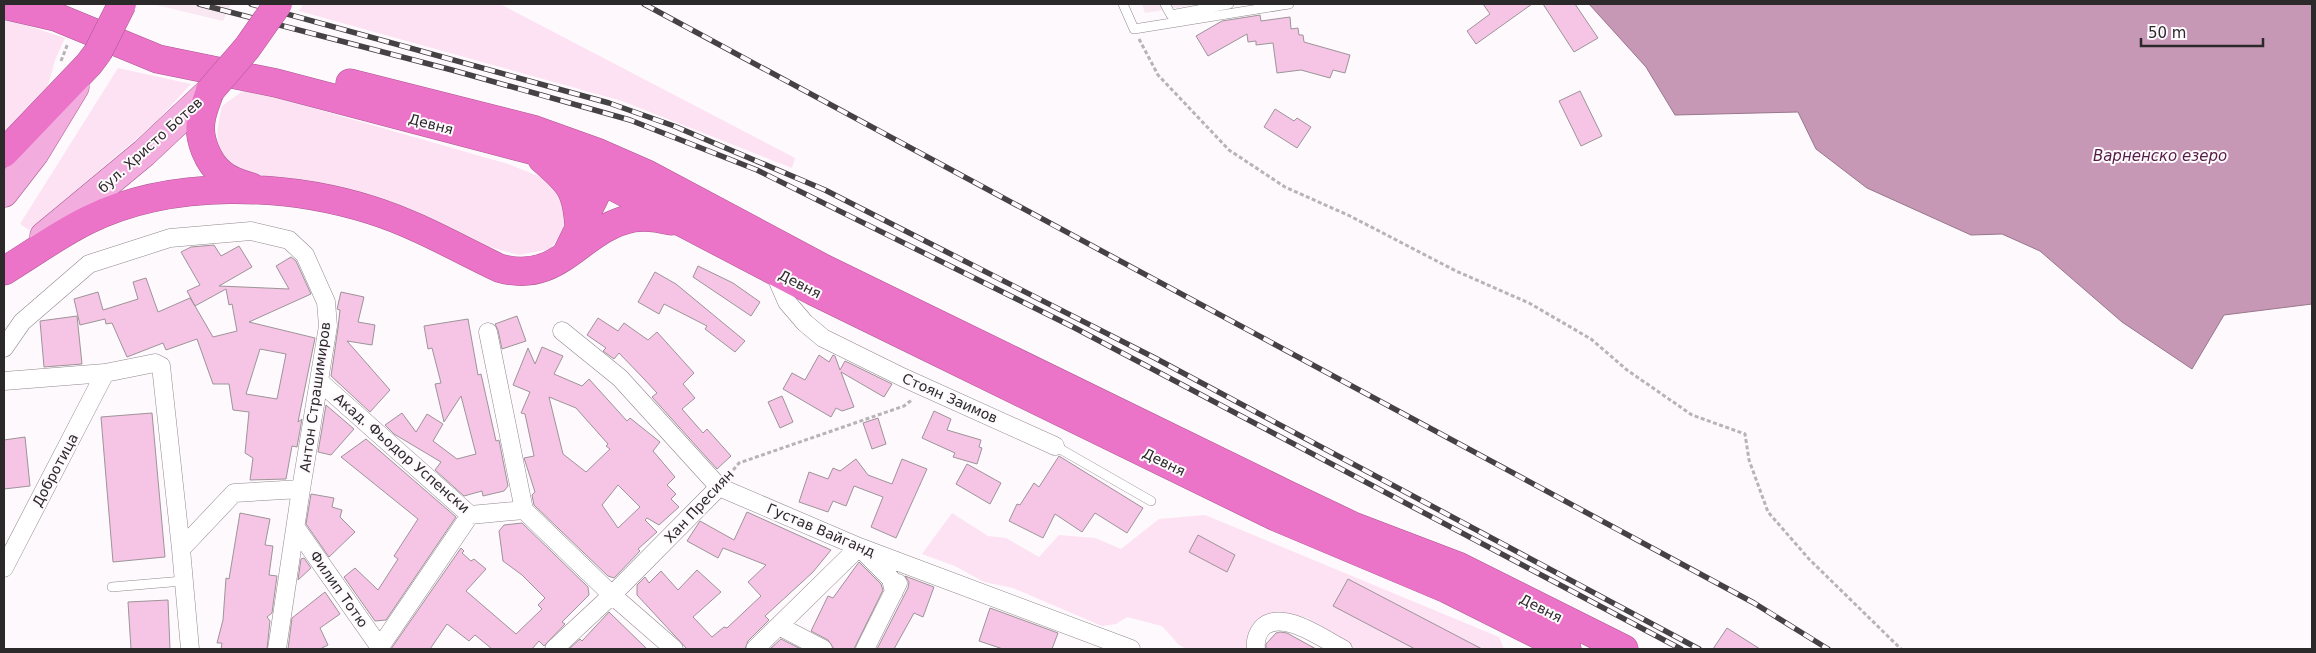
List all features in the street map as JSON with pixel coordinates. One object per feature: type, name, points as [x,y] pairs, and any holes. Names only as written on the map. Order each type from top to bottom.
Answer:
[{"type":"highway","name":"Девня","points":[[75,4],[139,35],[173,46],[266,62],[532,129],[599,153],[647,174],[823,268],[1288,495],[1353,526],[1458,566],[1624,649]]},
{"type":"highway","points":[[4,153],[93,58],[122,4]]},
{"type":"highway","name":"бул. Христо Ботев","points":[[210,91],[247,48],[278,4]]},
{"type":"highway","name":"Девня","points":[[4,5],[56,17],[158,59],[276,84],[531,150],[574,166],[612,182],[685,224],[772,270],[1276,517],[1447,589],[1567,649]]},
{"type":"highway","points":[[210,91],[200,130],[203,143],[212,163],[228,178],[257,190]]},
{"type":"highway","points":[[531,150],[570,186],[585,233]]},
{"type":"highway","points":[[599,153],[612,182]]},
{"type":"highway","points":[[4,270],[88,220],[117,208],[184,193],[257,190],[309,196],[372,210],[416,228],[506,270],[524,272],[541,270],[556,263],[567,254],[585,233],[597,192],[612,182],[647,174]]},
{"type":"highway","points":[[585,233],[633,218],[650,217],[685,224]]},
{"type":"main road","points":[[4,193],[35,153],[93,58]]},
{"type":"main road","name":"бул. Христо Ботев","points":[[4,270],[144,153],[210,91]]},
{"type":"street","name":"Антон Страшимиров","points":[[4,348],[22,322],[89,264],[170,238],[251,231],[289,240],[305,255],[326,302],[328,326],[301,489],[278,649]]},
{"type":"street","name":"Стоян Заимов","points":[[772,270],[787,302],[805,324],[823,338],[927,388],[1056,446]]},
{"type":"street","name":"Густав Вайганд","points":[[562,331],[620,378],[720,486],[859,548],[1131,649]]},
{"type":"street","points":[[488,332],[524,510],[612,595],[674,649]]},
{"type":"street","points":[[4,381],[105,373],[155,363],[162,368],[190,649]]},
{"type":"street","name":"Добротица","points":[[4,568],[105,373]]},
{"type":"street","name":"Акад. Фьодор Успенски","points":[[319,381],[470,515],[524,510]]},
{"type":"street","name":"Хан Пресиян","points":[[554,649],[612,595],[720,486]]},
{"type":"street","points":[[181,549],[234,493],[301,489]]},
{"type":"street","points":[[381,648],[470,515]]},
{"type":"street","name":"Филип Тотю","points":[[296,528],[381,648]]},
{"type":"street","points":[[755,649],[859,548],[891,578],[894,592]]},
{"type":"street","points":[[865,649],[894,592],[905,565]]},
{"type":"street","points":[[1256,649],[1256,638],[1259,631],[1270,622],[1278,620],[1294,624],[1343,649]]},
{"type":"street","points":[[779,626],[823,649]]},
{"type":"lane","points":[[1123,4],[1134,29],[1289,4]]},
{"type":"lane","points":[[1165,4],[1171,15],[1228,4]]},
{"type":"lane","name":"Стоян Заимов","points":[[1056,446],[1151,501]]},
{"type":"lane","points":[[112,587],[184,581]]},
{"type":"path","points":[[1134,29],[1158,76],[1229,150],[1285,187],[1350,216],[1456,271],[1529,303],[1591,339],[1627,370],[1692,415],[1745,434],[1749,460],[1768,512],[1809,559],[1901,649]]},
{"type":"path","name":"Хан Пресиян","points":[[720,486],[739,463],[904,406],[927,388]]},
{"type":"shaded area","points":[[152,4],[231,4],[223,21]]},
{"type":"shaded area","points":[[303,4],[500,4],[795,158],[792,168],[622,101],[299,11]]},
{"type":"shaded area","points":[[1142,4],[1200,4],[1145,13]]},
{"type":"shaded area","points":[[4,18],[65,38],[55,60],[43,104],[4,142]]},
{"type":"shaded area","points":[[118,68],[191,84],[155,123],[29,230],[20,224]]},
{"type":"shaded area","points":[[243,91],[267,95],[508,164],[553,182],[566,205],[564,230],[550,249],[519,255],[486,246],[385,202],[306,180],[266,179],[232,170],[219,146],[217,133],[222,106]]},
{"type":"shaded area","points":[[952,513],[988,536],[1006,538],[1039,557],[1059,535],[1095,538],[1121,549],[1159,519],[1205,515],[1499,637],[1504,649],[1352,649],[1321,632],[1308,618],[1278,612],[1265,616],[1249,637],[1251,649],[1187,649],[1179,645],[1162,626],[1127,617],[1116,624],[1102,626],[1013,588],[984,582],[955,566],[922,554]]},
{"type":"water","name":"Варненско езеро","points":[[1589,4],[2312,4],[2312,304],[2224,315],[2192,369],[2122,322],[2040,251],[2002,234],[1971,235],[1867,188],[1816,149],[1798,112],[1675,115],[1646,67]]},
{"type":"building","points":[[1483,4],[1532,4],[1476,44],[1467,31],[1490,14]]},
{"type":"building","points":[[1543,4],[1575,4],[1598,38],[1574,52]]},
{"type":"building","points":[[1260,15],[1261,21],[1290,17],[1291,29],[1298,28],[1299,35],[1303,35],[1304,42],[1350,55],[1345,73],[1333,70],[1330,78],[1301,70],[1277,73],[1273,43],[1256,45],[1256,41],[1248,42],[1247,34],[1208,56],[1196,36],[1222,21]]},
{"type":"building","points":[[1580,91],[1602,136],[1581,146],[1559,101]]},
{"type":"building","points":[[1275,109],[1294,121],[1297,118],[1311,127],[1297,148],[1264,127]]},
{"type":"building","points":[[214,245],[221,256],[239,246],[252,267],[219,286],[289,289],[276,266],[291,257],[296,261],[311,294],[249,322],[315,338],[298,422],[302,419],[297,447],[292,446],[286,479],[250,480],[253,458],[245,453],[249,412],[233,410],[229,384],[213,384],[197,339],[166,350],[163,343],[127,357],[112,323],[106,324],[105,319],[80,325],[74,299],[98,292],[103,310],[138,299],[133,282],[146,278],[158,312],[190,298],[195,306],[187,291],[200,285],[181,252],[191,247]],"holes":[[[226,289],[229,305],[232,304],[237,331],[213,337],[195,306]],[[260,349],[286,354],[277,399],[246,394]]]},
{"type":"building","points":[[698,266],[733,283],[760,302],[751,316],[693,277]]},
{"type":"building","points":[[655,272],[676,284],[745,341],[735,352],[705,329],[707,326],[664,304],[659,314],[638,302]]},
{"type":"building","points":[[341,292],[364,297],[358,322],[375,325],[372,345],[347,341],[390,390],[370,412],[331,376],[340,310],[337,309]]},
{"type":"building","points":[[77,316],[82,364],[44,367],[40,321]]},
{"type":"building","points":[[517,316],[526,341],[502,349],[495,324]]},
{"type":"building","points":[[598,318],[618,331],[624,323],[648,340],[657,332],[694,373],[683,384],[695,398],[682,409],[703,433],[707,429],[731,456],[717,469],[652,397],[657,393],[619,353],[614,359],[603,351],[606,348],[587,335]]},
{"type":"building","points":[[468,319],[478,375],[481,374],[496,441],[499,440],[508,486],[504,491],[483,496],[482,491],[464,496],[435,470],[441,462],[394,434],[385,425],[402,413],[416,432],[427,414],[443,424],[433,441],[457,459],[476,454],[461,396],[444,422],[435,384],[441,383],[432,348],[428,349],[424,326]]},
{"type":"building","points":[[542,347],[563,356],[554,374],[582,386],[589,379],[627,421],[630,418],[660,442],[653,451],[675,477],[667,485],[676,494],[671,499],[679,507],[659,525],[647,518],[645,520],[657,532],[638,549],[640,551],[614,578],[608,576],[534,505],[532,495],[535,492],[524,458],[534,456],[525,414],[521,413],[530,392],[513,385],[528,348],[535,364]],"holes":[[[549,397],[576,408],[608,444],[606,446],[610,449],[586,472],[563,454]],[[618,485],[640,507],[618,528],[602,505]]]},
{"type":"building","points":[[819,355],[829,362],[833,355],[835,356],[840,370],[845,361],[892,384],[884,397],[841,372],[854,407],[842,411],[836,408],[831,417],[783,389],[792,373],[805,380]]},
{"type":"building","points":[[782,396],[793,422],[780,428],[768,402]]},
{"type":"building","points":[[326,405],[354,429],[331,455],[318,452]]},
{"type":"building","points":[[934,411],[951,419],[947,430],[981,440],[979,447],[982,448],[977,464],[953,457],[955,453],[922,438]]},
{"type":"building","points":[[152,413],[165,557],[113,562],[101,417]]},
{"type":"building","points":[[878,418],[886,444],[872,449],[863,423]]},
{"type":"building","points":[[25,437],[30,486],[4,489],[4,440]]},
{"type":"building","points":[[366,439],[456,517],[386,620],[375,621],[344,577],[355,568],[378,590],[398,559],[394,556],[418,519],[341,457]]},
{"type":"building","points":[[1059,456],[1143,508],[1127,533],[1095,513],[1082,532],[1055,514],[1043,538],[1009,521],[1017,504],[1020,505],[1034,483],[1039,487]]},
{"type":"building","points":[[856,459],[868,475],[892,484],[902,459],[927,469],[896,538],[871,527],[883,497],[854,486],[846,506],[833,501],[828,512],[799,502],[809,472],[828,479],[833,468],[840,471]]},
{"type":"building","points":[[967,464],[1001,483],[990,504],[956,484]]},
{"type":"building","points":[[311,494],[334,498],[332,507],[342,510],[340,517],[355,532],[329,557],[306,524]]},
{"type":"building","points":[[747,512],[831,550],[813,572],[765,616],[769,620],[748,641],[745,649],[687,649],[637,595],[637,585],[645,577],[649,583],[661,571],[678,590],[697,570],[721,592],[693,617],[712,637],[724,627],[727,628],[761,596],[748,582],[766,565],[723,548],[718,558],[687,541],[700,521],[734,540]]},
{"type":"building","points":[[240,513],[270,519],[265,545],[273,546],[269,575],[277,576],[272,613],[267,617],[270,621],[267,649],[221,649],[222,643],[217,643],[223,620],[226,578],[229,579]]},
{"type":"building","points":[[522,523],[588,587],[589,595],[562,622],[565,624],[544,646],[539,641],[532,649],[492,649],[475,635],[469,641],[447,624],[430,649],[391,649],[461,548],[464,551],[462,553],[471,561],[474,559],[486,569],[466,591],[516,634],[542,609],[538,605],[545,598],[522,575],[503,561],[499,531],[504,525]]},
{"type":"building","points":[[1198,535],[1235,555],[1227,572],[1189,552]]},
{"type":"building","points":[[304,558],[311,568],[298,580],[301,559]]},
{"type":"building","points":[[859,562],[881,584],[883,590],[854,649],[834,649],[828,640],[811,631],[828,596],[833,598]]},
{"type":"building","points":[[905,576],[934,587],[923,617],[914,613],[894,649],[877,649],[908,588],[909,582]]},
{"type":"building","points":[[1348,579],[1482,649],[1415,649],[1333,606]]},
{"type":"building","points":[[325,592],[340,614],[320,628],[328,645],[320,649],[288,649],[292,618]]},
{"type":"building","points":[[168,600],[170,649],[131,649],[128,602]]},
{"type":"building","points":[[990,608],[1058,633],[1052,649],[1003,649],[979,641]]},
{"type":"building","points":[[609,612],[647,649],[569,649],[580,639],[582,641]]},
{"type":"building","points":[[1727,628],[1760,649],[1713,649]]},
{"type":"building","points":[[1276,633],[1287,633],[1316,649],[1266,649],[1266,644]]},
{"type":"building","points":[[781,639],[801,649],[770,649]]},
{"type":"railway","points":[[199,4],[452,70],[630,120],[757,170],[1075,328],[1681,649]]},
{"type":"railway","points":[[251,4],[609,103],[674,126],[825,190],[1155,358],[1699,649]]},
{"type":"railway","points":[[644,4],[1754,603],[1828,649]]}]
